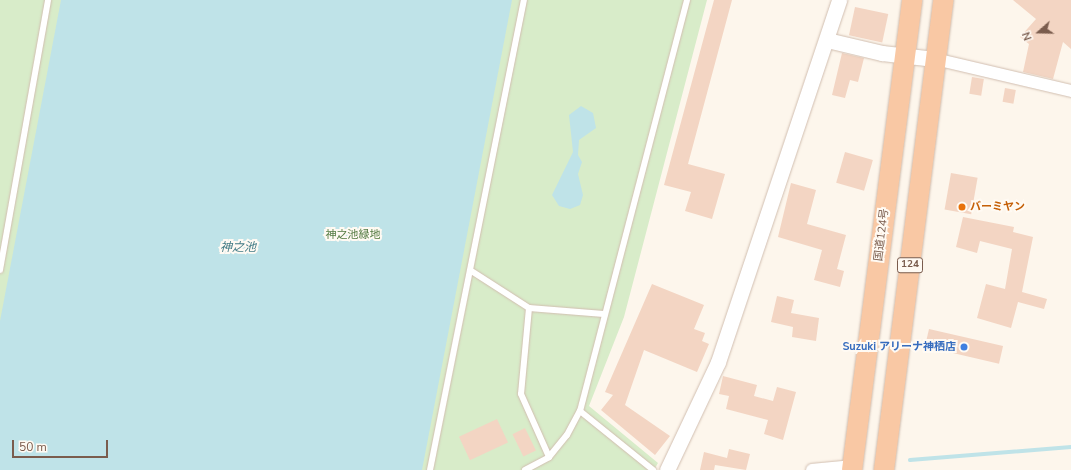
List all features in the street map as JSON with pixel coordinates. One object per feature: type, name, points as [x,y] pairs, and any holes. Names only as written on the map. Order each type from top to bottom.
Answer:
[{"type":"highway","name":"国道124号","points":[[853,468],[912,0]]},
{"type":"highway","name":"124","points":[[884,470],[943,0]]},
{"type":"street","points":[[667,470],[718,362],[827,40],[839,0]]},
{"type":"street","points":[[827,40],[905,57],[935,59],[1071,91]]},
{"type":"street","points":[[812,470],[853,468]]},
{"type":"lane","points":[[0,270],[48,0]]},
{"type":"lane","points":[[430,470],[473,272],[524,0]]},
{"type":"lane","points":[[525,470],[549,457],[568,435],[580,411],[604,314],[688,0]]},
{"type":"lane","points":[[473,272],[529,308],[604,314]]},
{"type":"lane","points":[[529,308],[521,394],[549,457]]},
{"type":"lane","points":[[580,411],[654,470]]},
{"type":"green space","name":"神之池","points":[[0,0],[707,0],[624,317],[589,406],[658,463],[654,470],[0,470]]},
{"type":"water","name":"神之池","points":[[61,0],[512,0],[422,470],[0,470],[0,321]]},
{"type":"water","points":[[581,106],[593,113],[596,128],[579,140],[578,155],[582,162],[578,174],[583,195],[580,205],[570,209],[559,206],[552,195],[573,152],[569,115]]},
{"type":"building","points":[[714,0],[732,0],[688,164],[725,174],[712,219],[685,211],[691,192],[664,185]]},
{"type":"building","points":[[1013,0],[1071,0],[1071,49],[1063,42],[1053,79],[1023,72],[1029,44],[1020,37],[1036,19]]},
{"type":"building","points":[[855,7],[888,14],[882,42],[849,35]]},
{"type":"building","points":[[842,53],[864,58],[858,82],[850,80],[845,98],[832,95]]},
{"type":"building","points":[[972,77],[984,79],[981,96],[969,94]]},
{"type":"building","points":[[1005,88],[1016,90],[1013,104],[1003,102]]},
{"type":"building","points":[[845,152],[873,160],[864,191],[836,183]]},
{"type":"building","points":[[951,173],[978,178],[971,214],[945,209]]},
{"type":"building","points":[[791,183],[816,190],[807,224],[846,235],[837,269],[844,271],[840,287],[814,280],[822,250],[778,237]]},
{"type":"building","points":[[963,217],[1014,227],[1013,232],[1033,237],[1022,292],[1047,299],[1044,309],[1018,302],[1011,328],[977,318],[986,284],[1005,289],[1012,249],[980,241],[977,253],[956,247]]},
{"type":"building","points":[[652,284],[704,305],[694,329],[705,333],[702,341],[709,344],[697,372],[644,350],[625,405],[670,436],[655,455],[601,410],[613,395],[605,392]]},
{"type":"building","points":[[777,296],[794,300],[791,313],[819,318],[816,341],[792,337],[793,327],[771,322]]},
{"type":"building","name":"Suzuki アリーナ神栖店","points":[[929,329],[1003,346],[999,364],[925,347]]},
{"type":"building","points":[[723,376],[757,385],[754,396],[773,401],[777,387],[796,392],[783,440],[764,434],[768,420],[726,409],[729,396],[719,394]]},
{"type":"building","points":[[497,419],[508,443],[470,460],[459,437]]},
{"type":"building","points":[[525,428],[536,450],[523,457],[512,434]]},
{"type":"building","points":[[729,449],[750,454],[746,470],[715,465],[714,470],[700,470],[704,452],[727,458]]},
{"type":"waterway","points":[[910,460],[1071,447]]},
{"type":"place","name":"バーミヤン","points":[[962,207]]},
{"type":"place","name":"Suzuki アリーナ神栖店","points":[[964,347]]},
{"type":"park label","name":"神之池緑地","points":[[353,235]]}]
